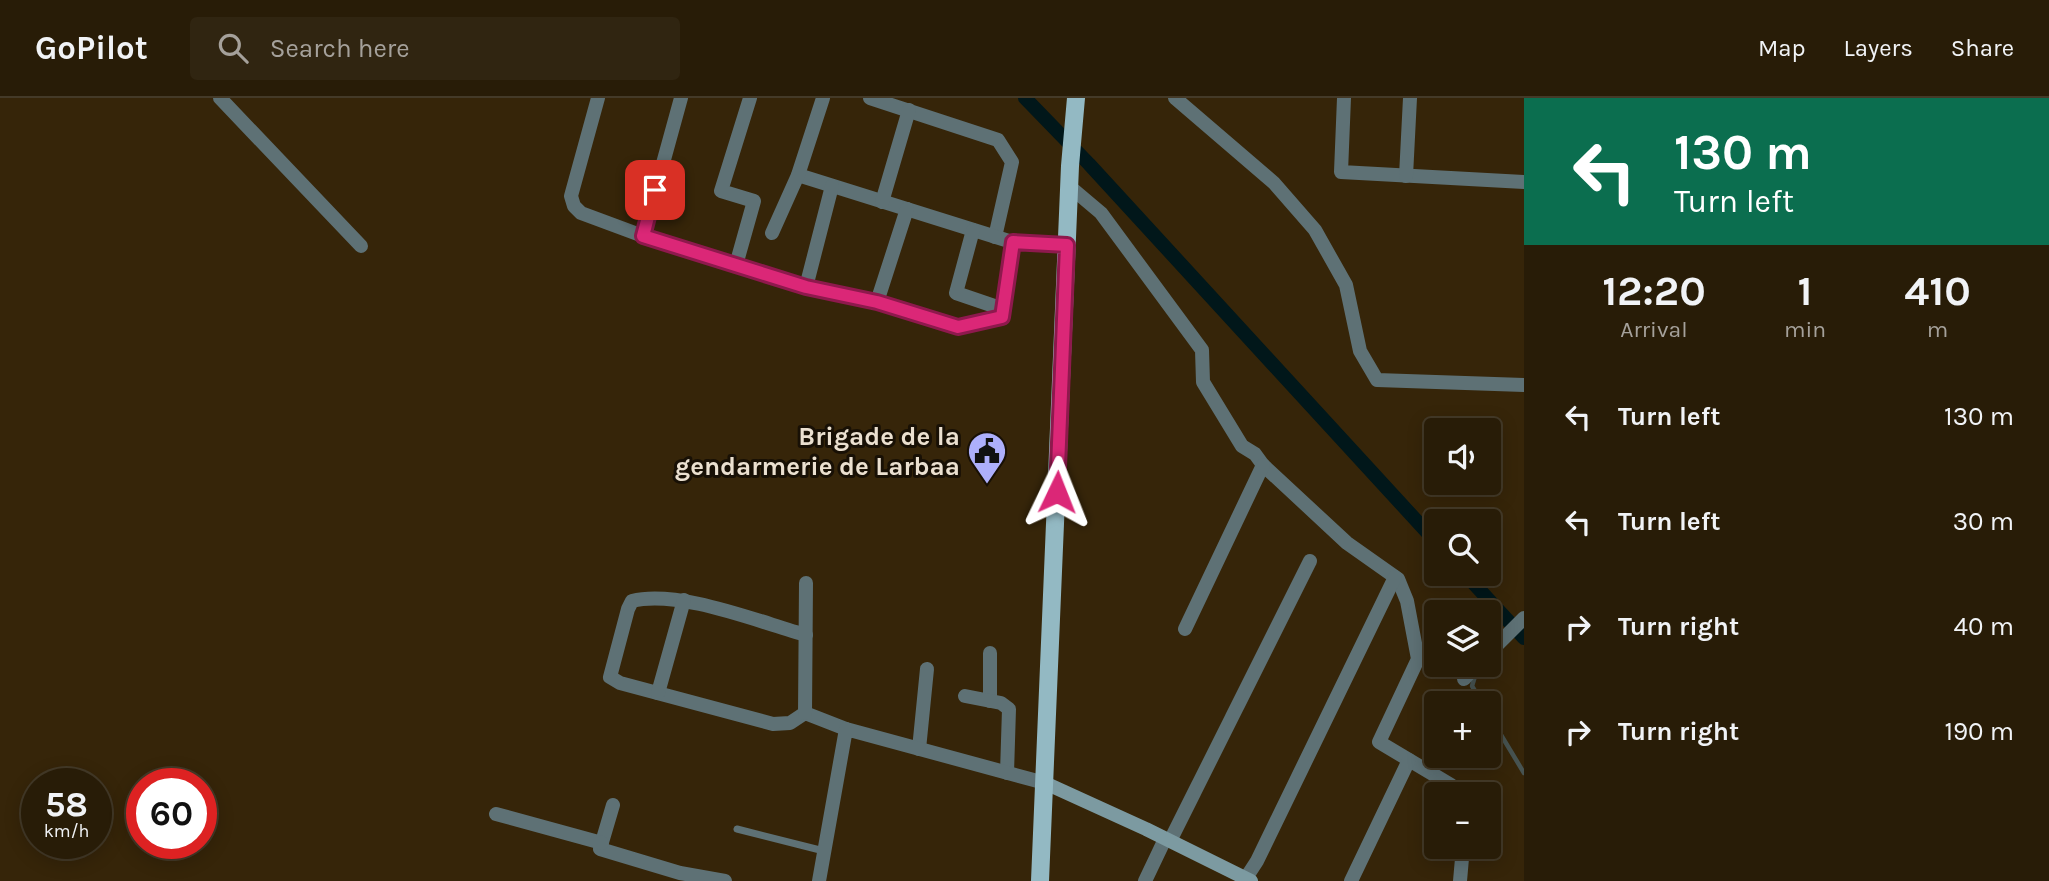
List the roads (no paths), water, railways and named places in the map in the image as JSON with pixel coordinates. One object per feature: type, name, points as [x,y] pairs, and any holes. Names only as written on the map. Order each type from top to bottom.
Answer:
[{"type":"main road","points":[[1040,881],[1069,186],[1075,106]]},
{"type":"street","points":[[220,98],[361,246]]},
{"type":"street","points":[[598,98],[571,196],[574,206],[581,213],[643,236],[806,287],[877,302],[958,327],[1002,317],[1013,242]]},
{"type":"street","points":[[643,236],[681,98]]},
{"type":"street","points":[[736,265],[754,201],[721,191],[750,98]]},
{"type":"street","points":[[772,233],[798,175],[823,98]]},
{"type":"street","points":[[870,98],[998,140],[1012,162],[995,237]]},
{"type":"street","points":[[1175,98],[1274,183],[1315,230],[1346,285],[1360,351],[1377,380],[1524,385]]},
{"type":"street","points":[[1344,98],[1341,172],[1524,182]]},
{"type":"street","points":[[1406,176],[1410,98]]},
{"type":"street","points":[[882,202],[909,110]]},
{"type":"street","points":[[798,175],[1013,242],[1067,245]]},
{"type":"street","points":[[806,287],[832,186]]},
{"type":"street","points":[[1069,186],[1101,213],[1202,350],[1203,382],[1242,446],[1255,454],[1347,543],[1395,577],[1407,601],[1418,659],[1379,742],[1446,782]]},
{"type":"street","points":[[877,302],[907,209]]},
{"type":"street","points":[[973,230],[956,293],[1003,309]]},
{"type":"street","points":[[1185,629],[1264,465]]},
{"type":"street","points":[[1145,881],[1310,561]]},
{"type":"street","points":[[805,713],[846,729],[1045,783],[1247,880],[1395,577]]},
{"type":"street","points":[[805,713],[806,583]]},
{"type":"street","points":[[805,713],[790,723],[774,724],[620,683],[611,677],[628,609],[632,601],[640,599],[684,600],[806,635]]},
{"type":"street","points":[[658,693],[684,600]]},
{"type":"street","points":[[1501,641],[1523,619]]},
{"type":"street","points":[[990,653],[990,701]]},
{"type":"street","points":[[919,749],[927,669]]},
{"type":"street","points":[[965,696],[1001,702],[1009,709],[1007,773]]},
{"type":"street","points":[[819,881],[846,729]]},
{"type":"street","points":[[1351,881],[1409,760]]},
{"type":"street","points":[[613,805],[600,849],[679,877],[725,881]]},
{"type":"street","points":[[496,814],[602,843]]},
{"type":"street","points":[[1460,881],[1462,859]]},
{"type":"lane","points":[[737,829],[824,850]]},
{"type":"waterway","points":[[1025,98],[1089,164],[1424,529]]},
{"type":"waterway","points":[[1476,586],[1524,638]]},
{"type":"waterway","points":[[1475,677],[1472,686],[1475,691]]},
{"type":"waterway","points":[[1501,735],[1524,773]]},
{"type":"place","name":"Brigade de la gendarmerie de Larbaa","points":[[987,485]]}]
